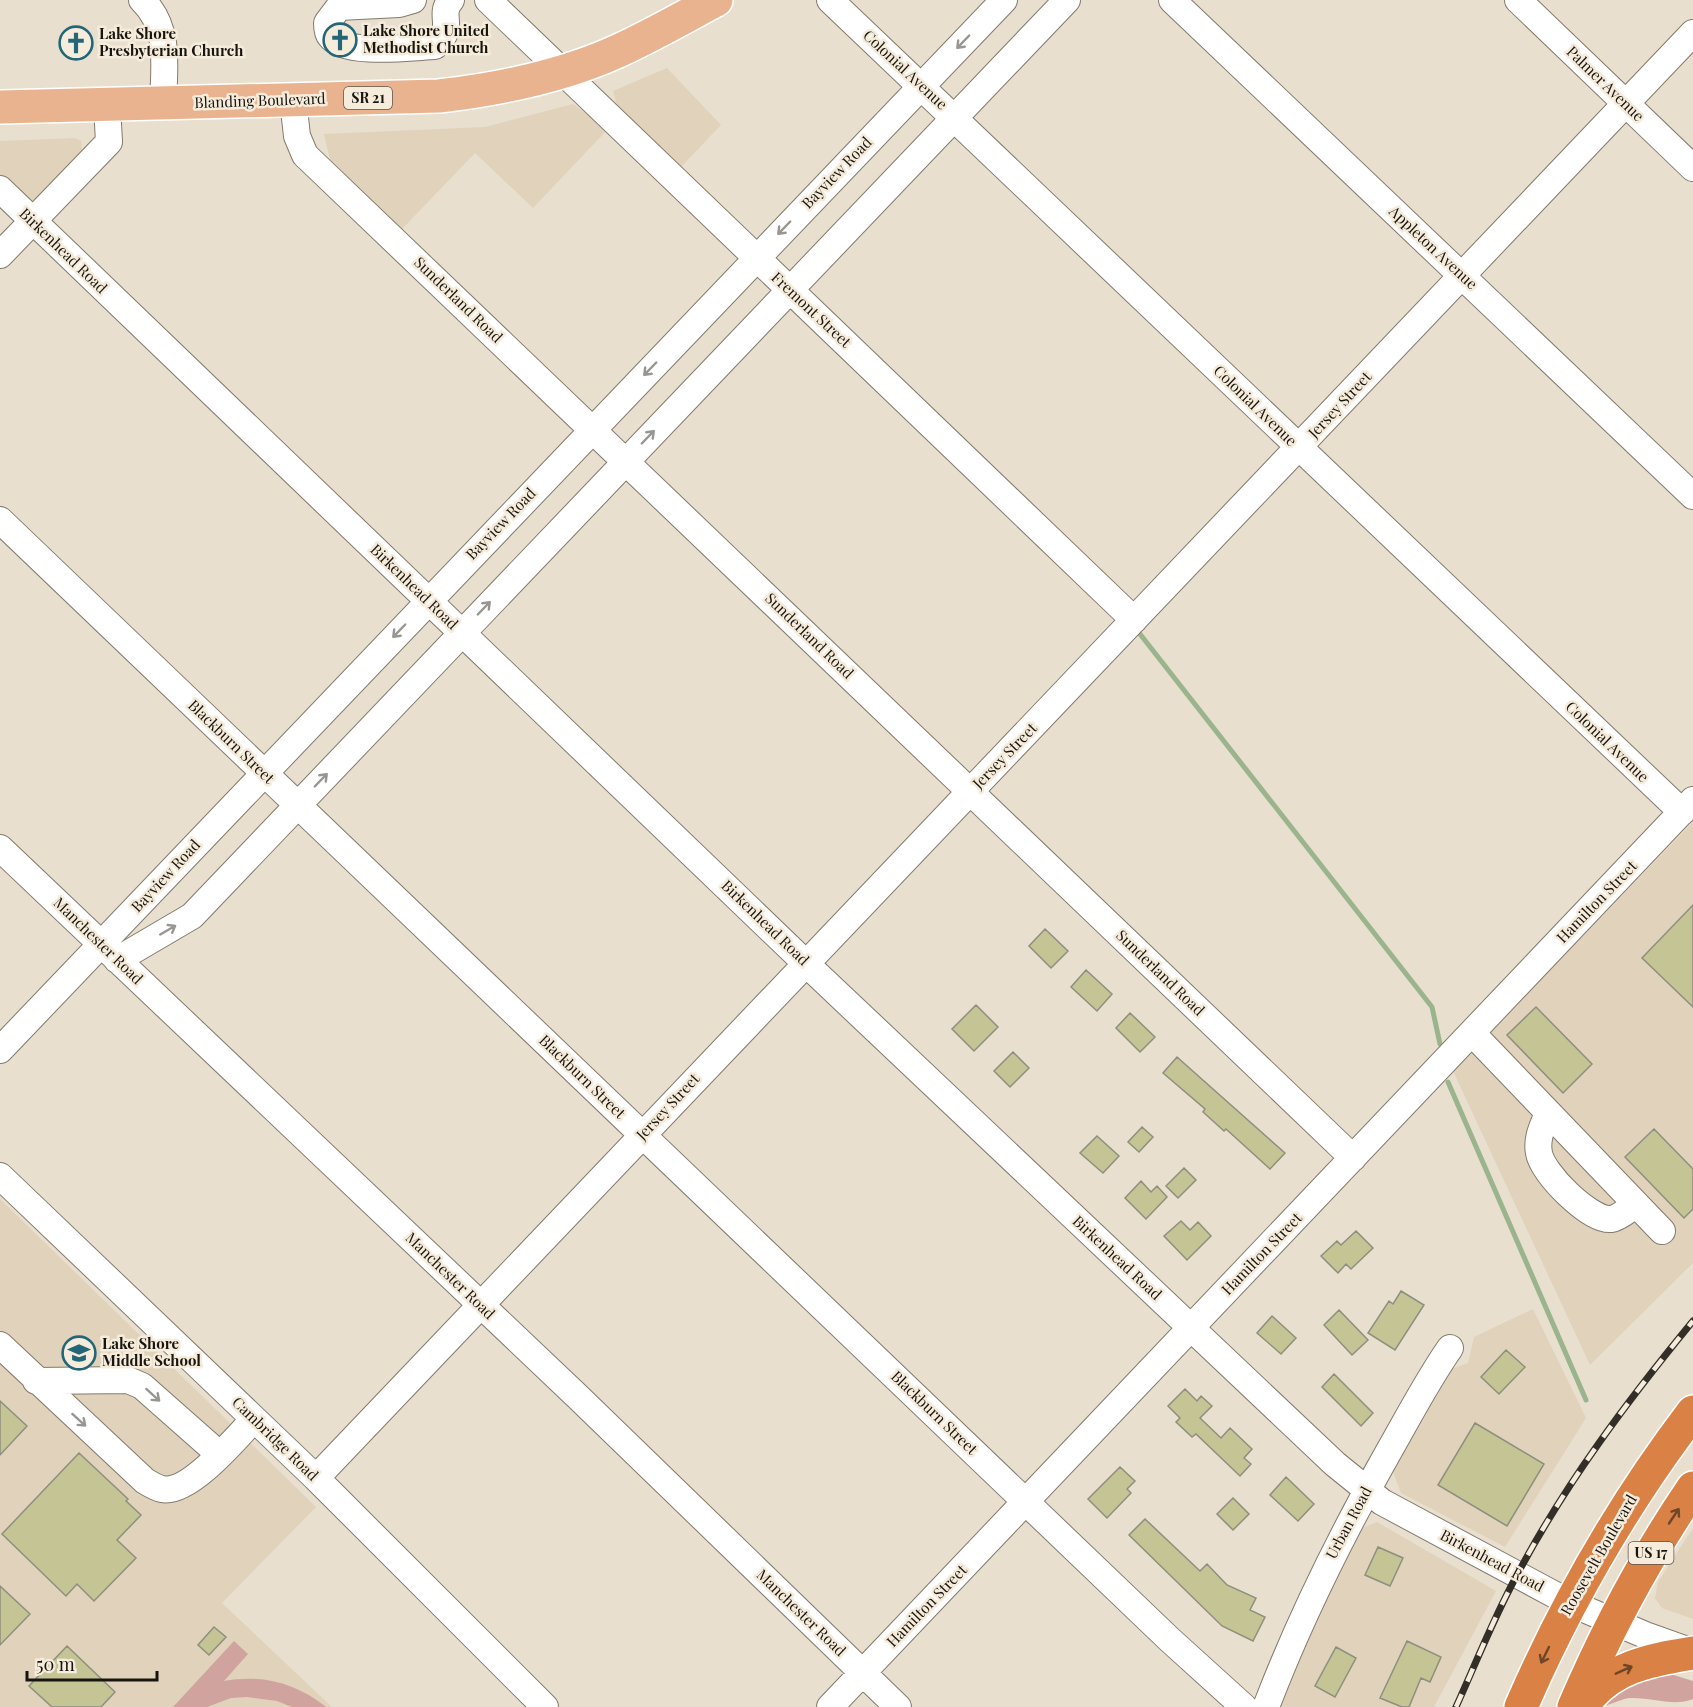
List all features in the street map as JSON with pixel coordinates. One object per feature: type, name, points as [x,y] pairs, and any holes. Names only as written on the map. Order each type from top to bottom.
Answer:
[{"type":"highway","name":"Roosevelt Boulevard","points":[[1521,1707],[1570,1603],[1635,1491],[1693,1412]]},
{"type":"highway","name":"US 17","points":[[1574,1707],[1613,1622],[1645,1563],[1693,1488]]},
{"type":"highway","points":[[1581,1707],[1592,1691],[1609,1677],[1625,1669],[1656,1659],[1693,1652]]},
{"type":"main road","name":"Blanding Boulevard","points":[[0,107],[439,96],[492,90],[563,71],[616,52],[716,0]]},
{"type":"street","points":[[142,0],[158,21],[164,41],[163,104]]},
{"type":"street","points":[[413,0],[399,4],[339,7],[327,23],[328,35],[335,41],[353,48],[435,46],[444,38],[448,29],[445,10],[451,0]]},
{"type":"street","name":"Fremont Street","points":[[488,0],[1134,620]]},
{"type":"street","name":"Colonial Avenue","points":[[830,0],[1299,448],[1687,806]]},
{"type":"street","name":"Bayview Road","points":[[0,1050],[109,952],[263,773],[1004,0]]},
{"type":"street","name":"Bayview Road","points":[[109,952],[192,916],[1067,0]]},
{"type":"street","name":"Appleton Avenue","points":[[1173,0],[1693,496]]},
{"type":"street","name":"Palmer Avenue","points":[[1518,0],[1693,168]]},
{"type":"street","name":"Jersey Street","points":[[316,1479],[805,962],[971,792],[1693,33]]},
{"type":"street","name":"Sunderland Road","points":[[293,100],[297,136],[305,154],[1353,1158]]},
{"type":"street","points":[[0,255],[109,142],[107,105]]},
{"type":"street","name":"Birkenhead Road","points":[[0,189],[805,962],[1335,1464],[1382,1502],[1570,1603],[1693,1652]]},
{"type":"street","name":"Blackburn Street","points":[[0,520],[1244,1707]]},
{"type":"street","name":"Hamilton Street","points":[[830,1707],[1687,806]]},
{"type":"street","name":"Manchester Road","points":[[0,848],[480,1304],[898,1707]]},
{"type":"street","points":[[1472,1033],[1662,1231]]},
{"type":"street","points":[[1548,1113],[1537,1140],[1539,1156],[1580,1206],[1597,1217],[1612,1219],[1635,1204]]},
{"type":"street","name":"Cambridge Road","points":[[0,1176],[316,1479],[545,1707]]},
{"type":"street","points":[[0,1345],[145,1481],[164,1490],[179,1488],[195,1478],[254,1419]]},
{"type":"street","name":"Urban Road","points":[[1266,1707],[1318,1582],[1367,1490],[1435,1370],[1450,1348]]},
{"type":"street","points":[[36,1381],[128,1380],[142,1386],[219,1454]]},
{"type":"shaded area","points":[[667,68],[721,125],[678,170],[618,110],[613,91]]},
{"type":"shaded area","points":[[573,104],[608,129],[533,208],[475,153],[402,229],[330,160],[324,134],[485,127]]},
{"type":"shaded area","points":[[75,138],[81,141],[83,160],[40,206],[25,206],[0,181],[0,141]]},
{"type":"shaded area","points":[[1693,822],[1693,1263],[1590,1365],[1453,1071]]},
{"type":"shaded area","name":"Lake Shore Middle School","points":[[0,1199],[316,1507],[222,1603],[332,1707],[0,1707]]},
{"type":"shaded area","points":[[1533,1309],[1586,1418],[1505,1547],[1401,1493],[1392,1469],[1443,1372],[1468,1363],[1474,1337]]},
{"type":"shaded area","points":[[1377,1522],[1496,1591],[1434,1707],[1273,1707],[1316,1608],[1362,1528]]},
{"type":"shaded area","points":[[1693,1528],[1693,1619],[1662,1608],[1655,1598],[1658,1582]]},
{"type":"shaded area","points":[[234,1641],[248,1654],[224,1681],[252,1679],[278,1682],[303,1692],[326,1707],[292,1707],[277,1701],[247,1697],[231,1698],[207,1707],[173,1707]]},
{"type":"shaded area","points":[[1667,1673],[1693,1681],[1693,1699],[1670,1702],[1629,1698],[1607,1705],[1605,1701],[1621,1688]]},
{"type":"building","points":[[1693,905],[1693,1007],[1642,958]]},
{"type":"building","points":[[1045,929],[1068,951],[1051,968],[1029,946]]},
{"type":"building","points":[[1086,970],[1112,994],[1097,1011],[1071,987]]},
{"type":"building","points":[[976,1005],[998,1027],[974,1051],[952,1029]]},
{"type":"building","points":[[1536,1007],[1592,1064],[1563,1093],[1507,1035]]},
{"type":"building","points":[[1130,1013],[1155,1037],[1140,1052],[1116,1028]]},
{"type":"building","points":[[1013,1052],[1029,1068],[1010,1087],[994,1071]]},
{"type":"building","points":[[1177,1057],[1285,1153],[1270,1169],[1226,1129],[1224,1131],[1203,1112],[1205,1109],[1163,1073]]},
{"type":"building","points":[[1142,1127],[1153,1137],[1139,1152],[1128,1142]]},
{"type":"building","points":[[1654,1129],[1693,1169],[1693,1209],[1684,1218],[1625,1157]]},
{"type":"building","points":[[1097,1136],[1119,1156],[1103,1173],[1080,1153]]},
{"type":"building","points":[[1184,1168],[1196,1180],[1178,1198],[1166,1186]]},
{"type":"building","points":[[1141,1181],[1151,1192],[1157,1186],[1167,1197],[1146,1219],[1125,1198]]},
{"type":"building","points":[[1181,1221],[1190,1230],[1198,1222],[1211,1236],[1187,1260],[1164,1236]]},
{"type":"building","points":[[1356,1231],[1373,1248],[1351,1269],[1346,1264],[1338,1273],[1321,1256],[1337,1241],[1341,1245]]},
{"type":"building","points":[[1401,1291],[1424,1305],[1395,1350],[1368,1333],[1389,1301],[1393,1304]]},
{"type":"building","points":[[1339,1310],[1368,1340],[1352,1355],[1324,1325]]},
{"type":"building","points":[[1272,1316],[1296,1338],[1281,1354],[1257,1333]]},
{"type":"building","points":[[1506,1350],[1525,1367],[1499,1394],[1481,1377]]},
{"type":"building","points":[[1334,1374],[1373,1413],[1361,1426],[1322,1387]]},
{"type":"building","points":[[1185,1389],[1197,1401],[1201,1396],[1212,1406],[1200,1418],[1221,1438],[1230,1428],[1252,1449],[1244,1458],[1251,1464],[1240,1476],[1196,1434],[1192,1437],[1176,1422],[1180,1418],[1168,1406]]},
{"type":"building","points":[[0,1401],[27,1426],[0,1455]]},
{"type":"building","points":[[1475,1423],[1544,1464],[1507,1526],[1438,1485]]},
{"type":"building","points":[[79,1453],[128,1499],[126,1501],[141,1515],[117,1540],[136,1558],[94,1601],[77,1584],[66,1596],[2,1534]]},
{"type":"building","points":[[1120,1467],[1135,1481],[1127,1489],[1131,1493],[1107,1518],[1088,1499]]},
{"type":"building","points":[[1286,1477],[1314,1504],[1298,1521],[1270,1495]]},
{"type":"building","points":[[1233,1498],[1249,1514],[1233,1530],[1217,1514]]},
{"type":"building","points":[[1145,1519],[1200,1571],[1207,1564],[1227,1585],[1256,1598],[1250,1610],[1265,1617],[1253,1641],[1222,1626],[1129,1535]]},
{"type":"building","points":[[1378,1547],[1403,1558],[1390,1586],[1365,1575]]},
{"type":"building","points":[[0,1586],[30,1614],[0,1645]]},
{"type":"building","points":[[214,1627],[226,1637],[209,1655],[198,1645]]},
{"type":"building","points":[[1407,1641],[1441,1657],[1430,1682],[1421,1678],[1409,1707],[1402,1707],[1380,1698]]},
{"type":"building","points":[[67,1646],[115,1692],[101,1707],[52,1707],[29,1686]]},
{"type":"building","points":[[1336,1647],[1356,1658],[1335,1697],[1315,1686]]},
{"type":"waterway","points":[[1140,634],[1432,1007],[1440,1044]]},
{"type":"waterway","points":[[1448,1082],[1586,1400]]},
{"type":"railway","points":[[1456,1707],[1509,1591],[1556,1508],[1621,1412],[1693,1321]]},
{"type":"place","name":"Lake Shore United Methodist Church","points":[[340,40]]},
{"type":"place","name":"Lake Shore Presbyterian Church","points":[[76,43]]},
{"type":"place","name":"Lake Shore Middle School","points":[[79,1353]]}]
